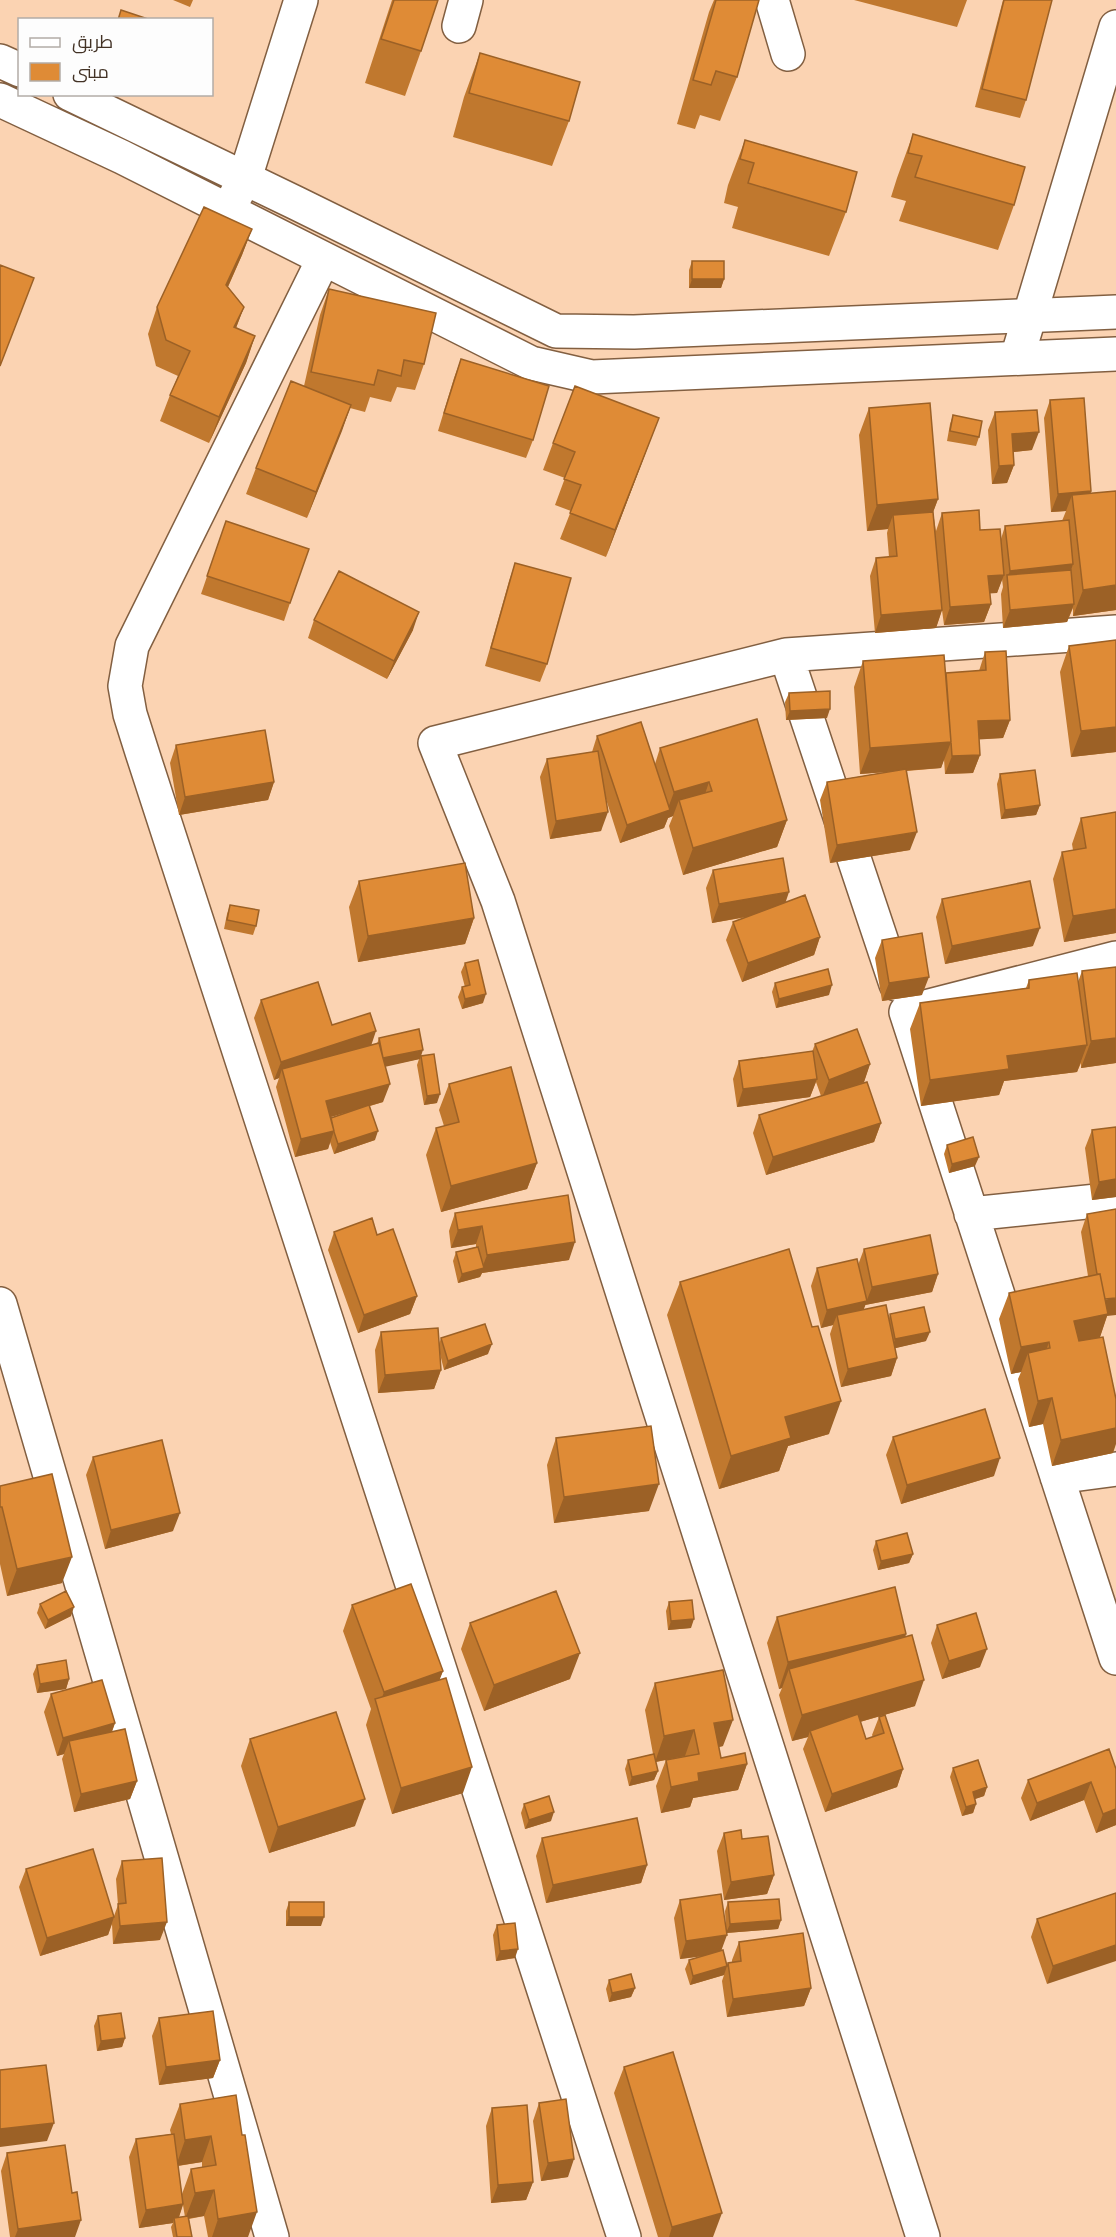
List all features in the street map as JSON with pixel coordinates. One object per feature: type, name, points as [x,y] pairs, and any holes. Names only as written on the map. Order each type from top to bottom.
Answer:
[{"type":"street","points":[[227,212],[245,178],[301,0]]},
{"type":"street","points":[[772,0],[788,54]]},
{"type":"street","points":[[1017,358],[1116,27]]},
{"type":"street","points":[[0,61],[18,69]]},
{"type":"street","points":[[74,96],[556,331],[634,332],[1116,312]]},
{"type":"street","points":[[0,100],[122,157],[227,212],[531,363],[592,376],[1116,354]]},
{"type":"street","points":[[323,260],[132,646],[125,686],[130,714],[145,764],[624,2237]]},
{"type":"street","points":[[923,2237],[498,901],[435,743],[786,655],[1116,632]]},
{"type":"street","points":[[786,655],[906,1012],[1116,1658]]},
{"type":"street","points":[[906,1012],[1116,957]]},
{"type":"street","points":[[971,1214],[1116,1199]]},
{"type":"street","points":[[0,1304],[272,2237]]},
{"type":"street","points":[[1057,1477],[1116,1469]]},
{"type":"building","points":[[394,0],[438,0],[421,51],[381,39]]},
{"type":"building","points":[[716,0],[759,0],[737,77],[716,71],[711,85],[693,80]]},
{"type":"building","points":[[1004,0],[1052,0],[1026,100],[982,89]]},
{"type":"building","points":[[121,10],[145,18],[119,18]]},
{"type":"building","points":[[480,53],[580,82],[569,121],[469,93]]},
{"type":"building","points":[[913,134],[1025,167],[1014,205],[915,177],[922,156],[908,153]]},
{"type":"building","points":[[745,140],[857,172],[846,212],[748,183],[754,163],[740,159]]},
{"type":"building","points":[[204,207],[252,229],[226,285],[244,307],[234,327],[255,336],[219,417],[170,395],[190,351],[166,340],[157,307]]},
{"type":"building","points":[[692,261],[724,261],[724,279],[692,279]]},
{"type":"building","points":[[0,265],[34,278],[0,366]]},
{"type":"building","points":[[329,289],[436,313],[424,364],[404,360],[401,376],[378,370],[374,385],[311,372]]},
{"type":"building","points":[[461,359],[549,386],[533,440],[444,413]]},
{"type":"building","points":[[291,381],[351,405],[316,492],[256,468]]},
{"type":"building","points":[[575,386],[659,418],[615,530],[570,513],[581,485],[564,479],[575,452],[553,443]]},
{"type":"building","points":[[1084,398],[1091,491],[1058,494],[1050,400]]},
{"type":"building","points":[[930,403],[938,499],[877,505],[869,408]]},
{"type":"building","points":[[1037,410],[1039,432],[1012,434],[1014,465],[999,466],[995,412]]},
{"type":"building","points":[[953,415],[982,421],[979,437],[950,431]]},
{"type":"building","points":[[1116,491],[1116,585],[1083,590],[1072,495]]},
{"type":"building","points":[[979,510],[980,530],[1000,529],[1004,575],[988,576],[991,604],[950,607],[942,513]]},
{"type":"building","points":[[933,512],[942,610],[881,615],[876,558],[897,556],[893,515]]},
{"type":"building","points":[[1069,520],[1073,564],[1010,571],[1005,526]]},
{"type":"building","points":[[226,521],[309,549],[290,603],[207,576]]},
{"type":"building","points":[[515,563],[571,578],[547,664],[491,648]]},
{"type":"building","points":[[1071,570],[1074,604],[1010,610],[1007,575]]},
{"type":"building","points":[[339,571],[419,612],[394,661],[314,620]]},
{"type":"building","points":[[1116,640],[1116,727],[1081,731],[1069,646]]},
{"type":"building","points":[[1006,651],[1010,720],[978,721],[980,755],[952,756],[946,673],[986,670],[985,652]]},
{"type":"building","points":[[944,655],[951,742],[870,748],[863,661]]},
{"type":"building","points":[[830,691],[830,709],[790,711],[789,693]]},
{"type":"building","points":[[757,719],[787,820],[693,848],[679,800],[712,791],[709,782],[674,792],[660,748]]},
{"type":"building","points":[[641,722],[670,810],[627,825],[597,736]]},
{"type":"building","points":[[265,730],[274,782],[185,797],[176,745]]},
{"type":"building","points":[[598,751],[608,812],[556,821],[547,759]]},
{"type":"building","points":[[906,769],[917,832],[837,845],[827,782]]},
{"type":"building","points":[[1035,770],[1040,805],[1005,810],[1000,774]]},
{"type":"building","points":[[1116,812],[1116,909],[1073,916],[1062,852],[1086,848],[1081,818]]},
{"type":"building","points":[[783,858],[789,892],[719,904],[713,870]]},
{"type":"building","points":[[465,863],[474,918],[368,936],[359,881]]},
{"type":"building","points":[[1030,881],[1040,928],[952,946],[942,899]]},
{"type":"building","points":[[805,895],[820,937],[748,963],[733,922]]},
{"type":"building","points":[[230,905],[259,910],[256,926],[227,920]]},
{"type":"building","points":[[922,933],[929,977],[889,983],[882,940]]},
{"type":"building","points":[[478,960],[486,994],[465,999],[462,987],[470,985],[465,963]]},
{"type":"building","points":[[1116,967],[1116,1038],[1091,1041],[1082,971]]},
{"type":"building","points":[[828,969],[832,985],[779,999],[775,983]]},
{"type":"building","points":[[1077,973],[1087,1045],[1007,1056],[1009,1069],[930,1080],[920,1003],[1029,988],[1029,980]]},
{"type":"building","points":[[318,982],[332,1025],[370,1013],[376,1031],[281,1062],[261,1000]]},
{"type":"building","points":[[419,1029],[423,1050],[383,1058],[379,1038]]},
{"type":"building","points":[[857,1029],[870,1064],[829,1080],[815,1044]]},
{"type":"building","points":[[379,1043],[390,1084],[326,1101],[334,1131],[301,1139],[282,1069]]},
{"type":"building","points":[[813,1051],[817,1079],[743,1089],[739,1061]]},
{"type":"building","points":[[434,1054],[440,1094],[427,1096],[421,1056]]},
{"type":"building","points":[[511,1067],[537,1163],[451,1186],[436,1128],[459,1122],[449,1084]]},
{"type":"building","points":[[867,1082],[881,1123],[773,1157],[759,1115]]},
{"type":"building","points":[[369,1105],[378,1131],[338,1144],[331,1118]]},
{"type":"building","points":[[1116,1127],[1116,1179],[1099,1182],[1092,1130]]},
{"type":"building","points":[[973,1137],[979,1157],[952,1164],[947,1145]]},
{"type":"building","points":[[568,1195],[575,1242],[487,1255],[482,1226],[458,1230],[455,1213]]},
{"type":"building","points":[[1116,1209],[1116,1298],[1105,1299],[1100,1274],[1097,1274],[1087,1214]]},
{"type":"building","points":[[372,1218],[377,1235],[393,1229],[417,1296],[364,1315],[334,1232]]},
{"type":"building","points":[[930,1235],[938,1274],[872,1287],[864,1249]]},
{"type":"building","points":[[478,1247],[484,1268],[462,1274],[456,1252]]},
{"type":"building","points":[[789,1249],[812,1327],[818,1326],[841,1401],[785,1417],[791,1438],[731,1456],[680,1282]]},
{"type":"building","points":[[857,1259],[867,1301],[827,1310],[817,1268]]},
{"type":"building","points":[[1100,1274],[1108,1314],[1074,1321],[1079,1341],[1103,1337],[1116,1399],[1116,1428],[1061,1440],[1052,1398],[1038,1401],[1028,1353],[1050,1348],[1049,1342],[1021,1347],[1009,1293]]},
{"type":"building","points":[[886,1305],[897,1358],[848,1369],[837,1315]]},
{"type":"building","points":[[924,1307],[930,1332],[895,1339],[890,1314]]},
{"type":"building","points":[[485,1324],[492,1344],[448,1361],[441,1338]]},
{"type":"building","points":[[438,1328],[441,1370],[385,1375],[381,1332]]},
{"type":"building","points":[[985,1409],[1000,1458],[907,1485],[893,1437]]},
{"type":"building","points":[[651,1426],[659,1484],[564,1497],[556,1438]]},
{"type":"building","points":[[162,1440],[180,1513],[111,1530],[93,1457]]},
{"type":"building","points":[[52,1474],[72,1557],[17,1569],[2,1507],[0,1507],[0,1486]]},
{"type":"building","points":[[907,1533],[913,1554],[881,1561],[876,1541]]},
{"type":"building","points":[[411,1584],[443,1671],[384,1692],[352,1605]]},
{"type":"building","points":[[895,1587],[906,1634],[788,1662],[777,1617]]},
{"type":"building","points":[[66,1591],[74,1607],[48,1620],[40,1604]]},
{"type":"building","points":[[556,1591],[580,1653],[494,1685],[470,1623]]},
{"type":"building","points":[[692,1600],[694,1619],[671,1621],[669,1602]]},
{"type":"building","points":[[976,1613],[987,1649],[949,1661],[937,1625]]},
{"type":"building","points":[[912,1635],[924,1680],[802,1715],[789,1669]]},
{"type":"building","points":[[66,1660],[69,1679],[40,1684],[37,1665]]},
{"type":"building","points":[[723,1670],[733,1720],[714,1723],[721,1758],[745,1753],[747,1764],[698,1773],[699,1781],[671,1787],[666,1760],[699,1754],[694,1730],[664,1736],[655,1683]]},
{"type":"building","points":[[446,1678],[472,1767],[401,1788],[375,1699]]},
{"type":"building","points":[[102,1680],[115,1723],[63,1738],[51,1694]]},
{"type":"building","points":[[336,1712],[365,1799],[278,1827],[250,1739]]},
{"type":"building","points":[[858,1714],[866,1739],[884,1733],[879,1717],[885,1715],[903,1769],[832,1794],[810,1731]]},
{"type":"building","points":[[125,1729],[137,1781],[81,1794],[69,1741]]},
{"type":"building","points":[[1109,1749],[1116,1769],[1116,1809],[1103,1814],[1091,1782],[1037,1803],[1028,1780]]},
{"type":"building","points":[[654,1754],[658,1771],[632,1777],[628,1760]]},
{"type":"building","points":[[978,1760],[987,1787],[973,1792],[976,1804],[966,1807],[953,1768]]},
{"type":"building","points":[[549,1796],[554,1812],[529,1820],[524,1804]]},
{"type":"building","points":[[637,1818],[647,1865],[553,1885],[542,1838]]},
{"type":"building","points":[[741,1830],[742,1839],[768,1836],[774,1875],[731,1882],[724,1833]]},
{"type":"building","points":[[93,1849],[114,1917],[47,1938],[26,1869]]},
{"type":"building","points":[[162,1858],[167,1922],[120,1926],[118,1904],[126,1903],[122,1861]]},
{"type":"building","points":[[1116,1893],[1116,1945],[1053,1966],[1037,1919]]},
{"type":"building","points":[[721,1894],[727,1935],[686,1941],[680,1900]]},
{"type":"building","points":[[779,1899],[781,1920],[730,1924],[728,1902]]},
{"type":"building","points":[[289,1902],[324,1902],[324,1917],[289,1917]]},
{"type":"building","points":[[515,1923],[518,1949],[500,1951],[497,1925]]},
{"type":"building","points":[[803,1933],[811,1988],[733,1999],[728,1963],[741,1961],[739,1942]]},
{"type":"building","points":[[723,1950],[727,1966],[693,1976],[689,1960]]},
{"type":"building","points":[[631,1974],[635,1988],[612,1993],[609,1980]]},
{"type":"building","points":[[213,2011],[220,2060],[166,2067],[159,2018]]},
{"type":"building","points":[[121,2013],[125,2038],[101,2041],[98,2016]]},
{"type":"building","points":[[673,2052],[722,2213],[672,2227],[624,2067]]},
{"type":"building","points":[[46,2065],[54,2123],[0,2129],[0,2070]]},
{"type":"building","points":[[236,2095],[257,2212],[218,2219],[214,2190],[195,2193],[191,2169],[216,2165],[211,2136],[185,2140],[180,2104]]},
{"type":"building","points":[[566,2099],[574,2159],[548,2163],[539,2103]]},
{"type":"building","points":[[527,2105],[533,2182],[498,2185],[492,2108]]},
{"type":"building","points":[[174,2134],[183,2204],[146,2210],[136,2139]]},
{"type":"building","points":[[65,2145],[72,2193],[77,2192],[81,2220],[18,2229],[7,2153]]},
{"type":"building","points":[[188,2216],[192,2237],[177,2237],[174,2218]]}]
